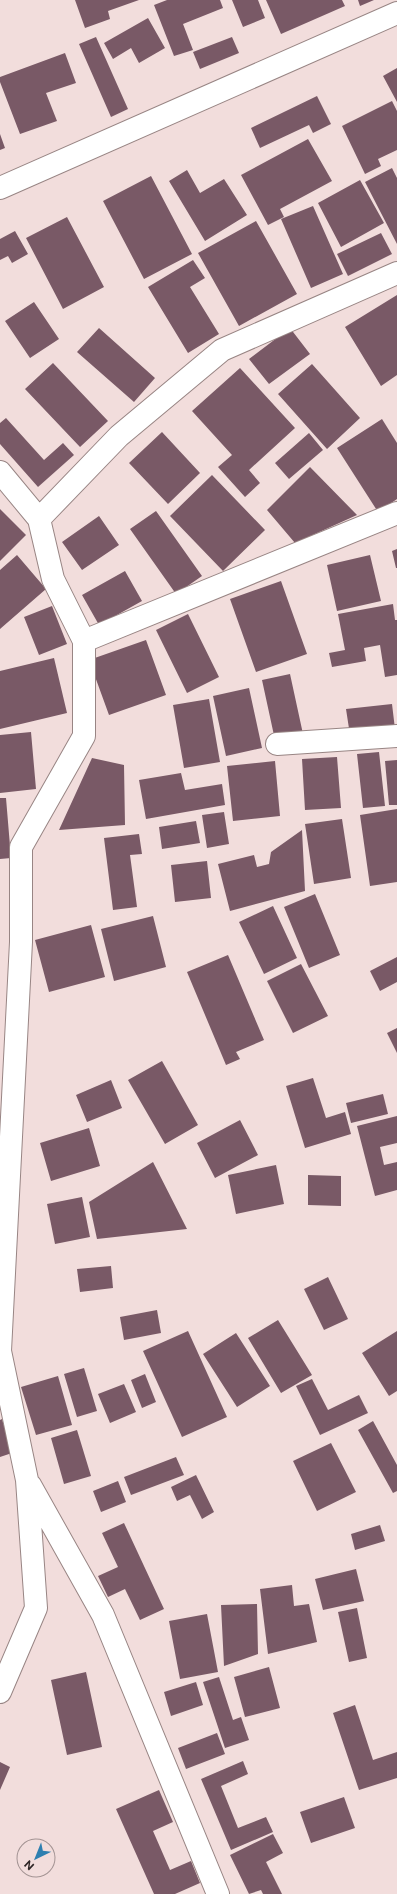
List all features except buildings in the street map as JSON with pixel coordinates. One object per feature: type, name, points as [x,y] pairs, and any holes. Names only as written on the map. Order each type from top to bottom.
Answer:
[{"type":"street","points":[[0,188],[397,13]]},
{"type":"street","points":[[39,519],[119,436],[222,350],[397,273]]},
{"type":"street","points":[[0,472],[39,519],[53,579],[84,641],[84,736],[21,847],[21,942],[0,1351],[27,1480],[36,1608],[0,1692]]},
{"type":"street","points":[[84,641],[397,513]]},
{"type":"street","points":[[277,744],[397,736]]},
{"type":"street","points":[[27,1480],[103,1615],[218,1894]]}]
